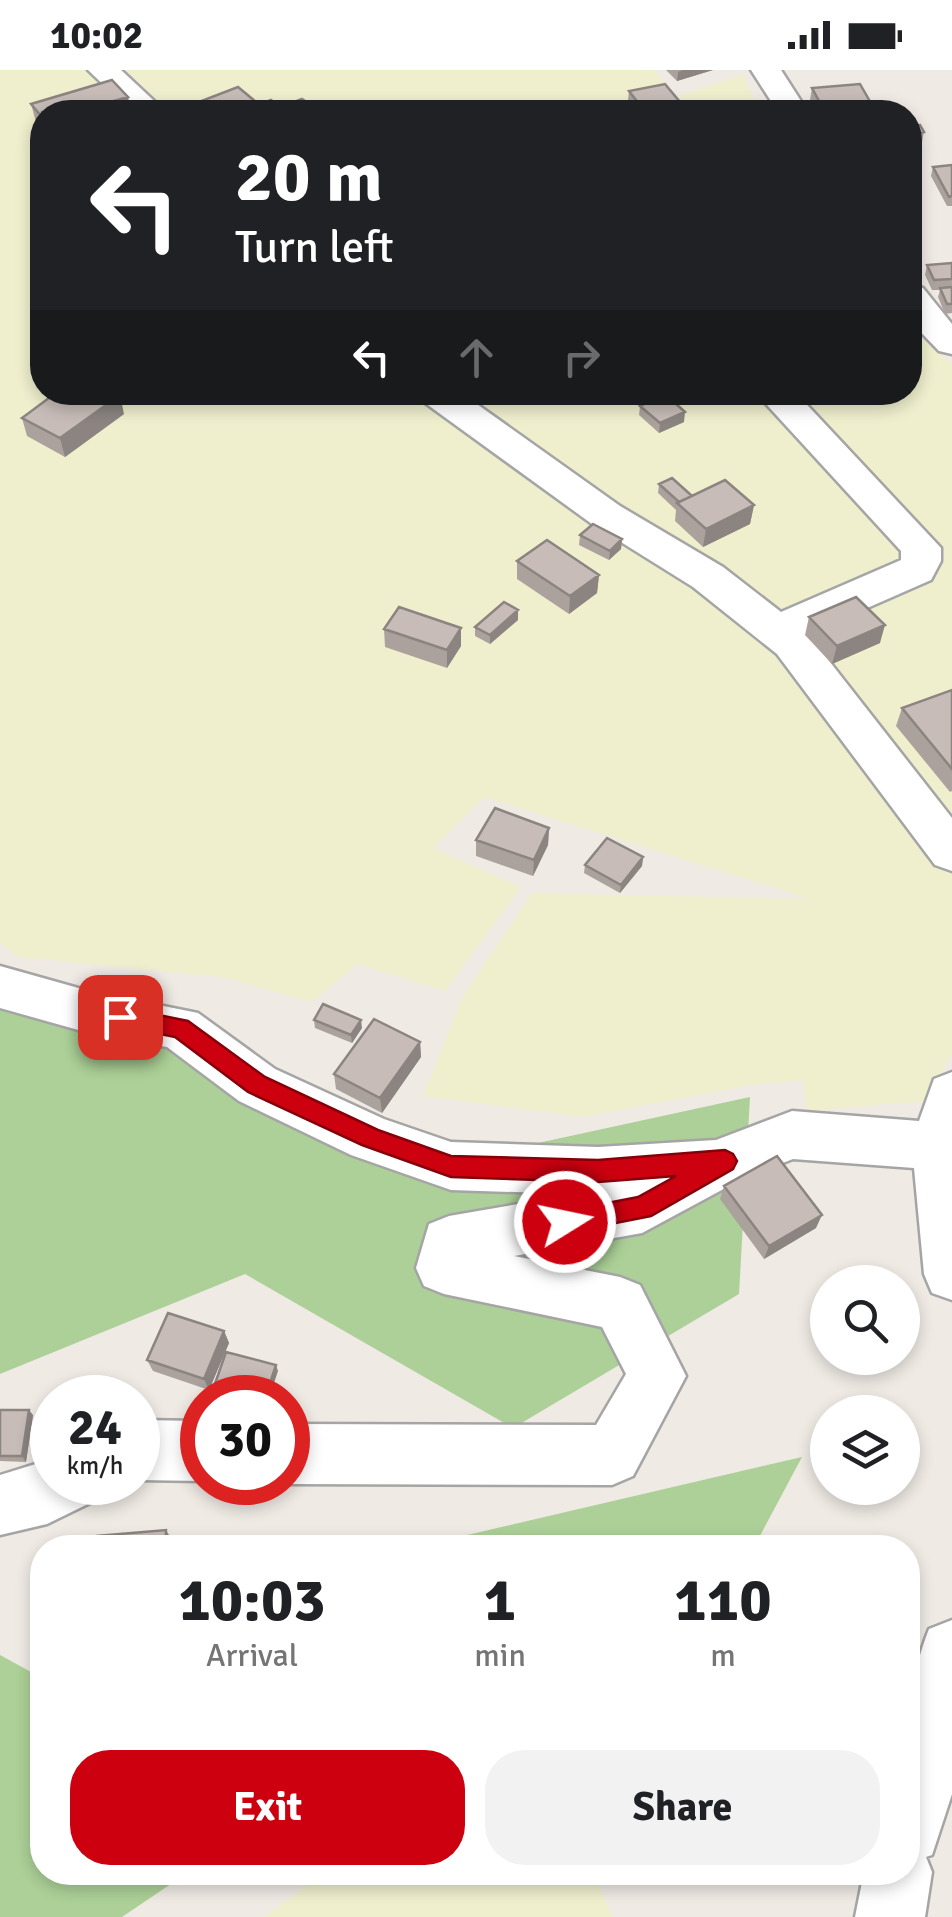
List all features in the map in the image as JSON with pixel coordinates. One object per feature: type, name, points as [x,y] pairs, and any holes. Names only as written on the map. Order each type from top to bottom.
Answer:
[{"type":"street","points":[[103,70],[137,100]]},
{"type":"street","points":[[766,70],[785,100]]},
{"type":"street","points":[[922,314],[952,343]]},
{"type":"street","points":[[452,405],[606,515],[708,577],[792,643],[952,852]]},
{"type":"street","points":[[776,631],[916,570],[921,561],[921,548],[784,405]]},
{"type":"street","points":[[0,987],[89,1012],[180,1028],[257,1085],[370,1138],[451,1166],[598,1171],[725,1161]]},
{"type":"street","points":[[310,1454],[612,1455],[657,1376],[620,1304],[444,1268],[449,1242],[642,1208],[725,1161],[792,1135],[946,1120],[952,1274]]},
{"type":"street","points":[[0,1505],[30,1498]]},
{"type":"street","points":[[920,1790],[952,1652]]},
{"type":"street","points":[[890,1917],[896,1885]]},
{"type":"green space","points":[[0,70],[654,70],[675,97],[743,75],[754,100],[30,100],[30,405],[922,405],[922,337],[952,365],[952,1054],[925,1101],[807,1111],[803,1080],[751,1085],[583,1117],[423,1096],[463,996],[532,893],[810,899],[484,797],[433,848],[521,887],[445,991],[357,964],[312,1002],[222,977],[18,957],[0,943]]},
{"type":"green space","points":[[141,992],[318,1114],[501,1151],[750,1097],[739,1294],[513,1428],[245,1274],[0,1374],[0,997]]},
{"type":"green space","points":[[802,1457],[760,1535],[467,1535]]},
{"type":"green space","points":[[0,1655],[30,1671],[30,1885],[169,1885],[122,1917],[0,1917]]},
{"type":"green space","points":[[308,1885],[598,1885],[613,1917],[264,1917]]},
{"type":"building","points":[[112,80],[128,97],[117,100],[44,100]]},
{"type":"building","points":[[665,84],[678,100],[636,100],[629,91]]},
{"type":"building","points":[[860,84],[869,100],[818,100],[812,88]]},
{"type":"building","points":[[238,87],[254,100],[204,100]]},
{"type":"building","points":[[952,165],[952,196],[949,197],[933,167]]},
{"type":"building","points":[[952,263],[952,279],[934,280],[927,265]]},
{"type":"building","points":[[952,287],[952,304],[947,304],[940,288]]},
{"type":"building","points":[[40,405],[106,405],[60,438],[22,418]]},
{"type":"building","points":[[677,405],[685,412],[660,423],[640,406]]},
{"type":"building","points":[[672,478],[692,496],[679,502],[659,484]]},
{"type":"building","points":[[725,480],[754,505],[706,529],[677,503]]},
{"type":"building","points":[[593,524],[622,539],[610,551],[580,535]]},
{"type":"building","points":[[547,540],[599,575],[570,596],[517,561]]},
{"type":"building","points":[[856,597],[885,625],[837,646],[809,617]]},
{"type":"building","points":[[504,602],[518,610],[490,635],[475,627]]},
{"type":"building","points":[[399,607],[461,628],[447,650],[384,629]]},
{"type":"building","points":[[952,690],[952,769],[902,708]]},
{"type":"building","points":[[495,808],[549,828],[534,860],[476,840]]},
{"type":"building","points":[[607,838],[643,857],[621,885],[585,865]]},
{"type":"building","points":[[323,1004],[361,1020],[351,1035],[314,1020]]},
{"type":"building","points":[[374,1019],[420,1042],[380,1098],[334,1074]]},
{"type":"building","points":[[777,1156],[822,1215],[769,1246],[724,1186]]},
{"type":"building","points":[[168,1313],[224,1331],[206,1375],[192,1375],[147,1360]]},
{"type":"building","points":[[226,1352],[276,1365],[273,1375],[218,1375]]},
{"type":"building","points":[[0,1410],[29,1410],[22,1456],[0,1456]]},
{"type":"building","points":[[166,1530],[166,1535],[108,1535]]},
{"type":"route","points":[[120,1017],[180,1028],[257,1085],[370,1138],[451,1166],[598,1171],[725,1161],[642,1208],[565,1222]]}]
